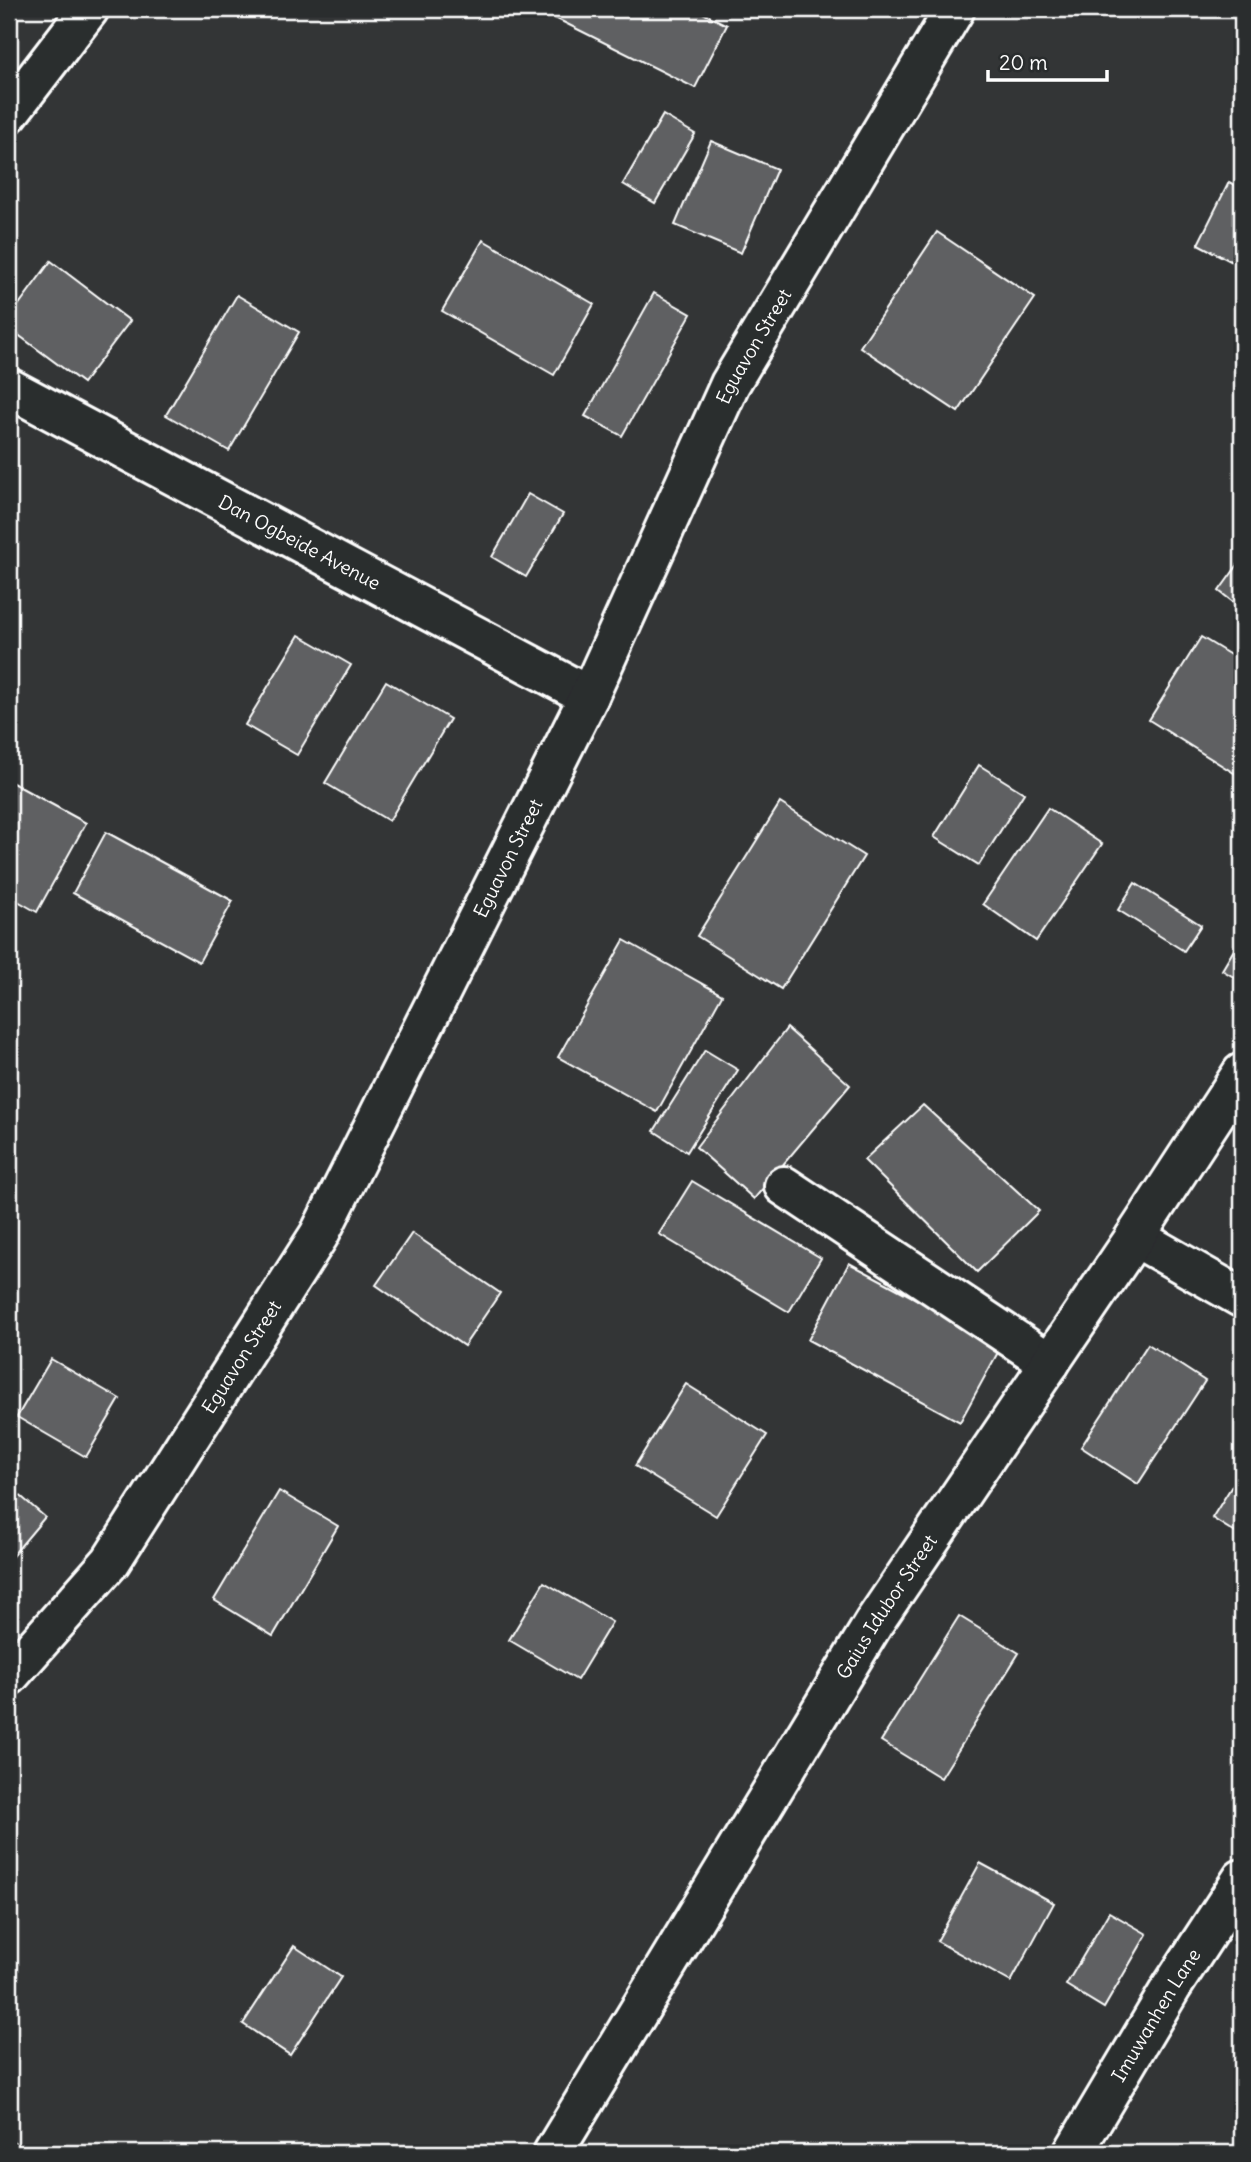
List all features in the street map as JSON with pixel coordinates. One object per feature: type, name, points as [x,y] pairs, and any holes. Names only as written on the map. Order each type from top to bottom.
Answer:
[{"type":"street","points":[[9,113],[89,9]]},
{"type":"street","name":"Eguavon Street","points":[[9,1676],[111,1561],[319,1235],[589,696],[730,384],[955,9]]},
{"type":"street","name":"Dan Ogbeide Avenue","points":[[9,388],[589,696]]},
{"type":"street","name":"Gaius Idubor Street","points":[[552,2153],[875,1621],[1135,1237],[1242,1073]]},
{"type":"street","points":[[784,1186],[1050,1363]]},
{"type":"street","points":[[1135,1237],[1242,1298]]},
{"type":"street","name":"Imuwanhen Lane","points":[[1073,2153],[1171,1988],[1242,1879]]},
{"type":"building","points":[[557,9],[695,9],[727,25],[695,88],[553,17]]},
{"type":"building","points":[[663,115],[695,134],[655,203],[623,184]]},
{"type":"building","points":[[711,141],[777,169],[741,253],[675,225]]},
{"type":"building","points":[[1229,182],[1242,189],[1242,267],[1198,244]]},
{"type":"building","points":[[937,232],[1035,298],[958,412],[860,347]]},
{"type":"building","points":[[483,240],[594,304],[554,375],[442,311]]},
{"type":"building","points":[[51,261],[130,321],[83,383],[9,328],[9,318]]},
{"type":"building","points":[[654,293],[691,314],[622,436],[585,416]]},
{"type":"building","points":[[237,295],[299,332],[229,451],[166,415]]},
{"type":"building","points":[[528,494],[563,514],[526,577],[492,557]]},
{"type":"building","points":[[1242,559],[1242,609],[1219,591]]},
{"type":"building","points":[[299,635],[351,665],[297,755],[245,725]]},
{"type":"building","points":[[1201,637],[1242,662],[1242,778],[1149,720]]},
{"type":"building","points":[[386,681],[450,719],[389,821],[325,783]]},
{"type":"building","points":[[979,765],[1024,793],[979,865],[934,837]]},
{"type":"building","points":[[9,781],[86,823],[37,912],[9,896]]},
{"type":"building","points":[[780,803],[864,856],[781,989],[697,936]]},
{"type":"building","points":[[1048,808],[1102,844],[1036,941],[983,904]]},
{"type":"building","points":[[106,832],[233,901],[199,962],[73,893]]},
{"type":"building","points":[[1135,883],[1201,925],[1184,951],[1118,910]]},
{"type":"building","points":[[624,940],[722,995],[657,1112],[558,1057]]},
{"type":"building","points":[[1235,948],[1242,953],[1242,982],[1222,970]]},
{"type":"building","points":[[787,1028],[850,1085],[754,1199],[696,1147]]},
{"type":"building","points":[[705,1050],[738,1070],[687,1152],[654,1131]]},
{"type":"building","points":[[923,1105],[1039,1211],[977,1272],[864,1160]]},
{"type":"building","points":[[692,1181],[821,1258],[789,1312],[659,1234]]},
{"type":"building","points":[[412,1233],[500,1293],[464,1346],[376,1285]]},
{"type":"building","points":[[849,1263],[1002,1345],[960,1422],[808,1340]]},
{"type":"building","points":[[1148,1344],[1205,1381],[1138,1484],[1081,1447]]},
{"type":"building","points":[[51,1359],[120,1399],[86,1457],[17,1417]]},
{"type":"building","points":[[686,1384],[767,1435],[716,1516],[635,1466]]},
{"type":"building","points":[[1242,1470],[1242,1537],[1212,1518]]},
{"type":"building","points":[[9,1486],[45,1517],[9,1560]]},
{"type":"building","points":[[279,1491],[338,1526],[273,1636],[214,1600]]},
{"type":"building","points":[[544,1582],[612,1622],[577,1680],[509,1640]]},
{"type":"building","points":[[959,1616],[1019,1653],[941,1778],[881,1741]]},
{"type":"building","points":[[980,1863],[1054,1903],[1011,1982],[937,1941]]},
{"type":"building","points":[[1109,1912],[1147,1934],[1104,2008],[1066,1985]]},
{"type":"building","points":[[294,1946],[341,1977],[290,2055],[243,2024]]},
{"type":"building","points":[[9,2137],[26,2153],[9,2153]]}]
